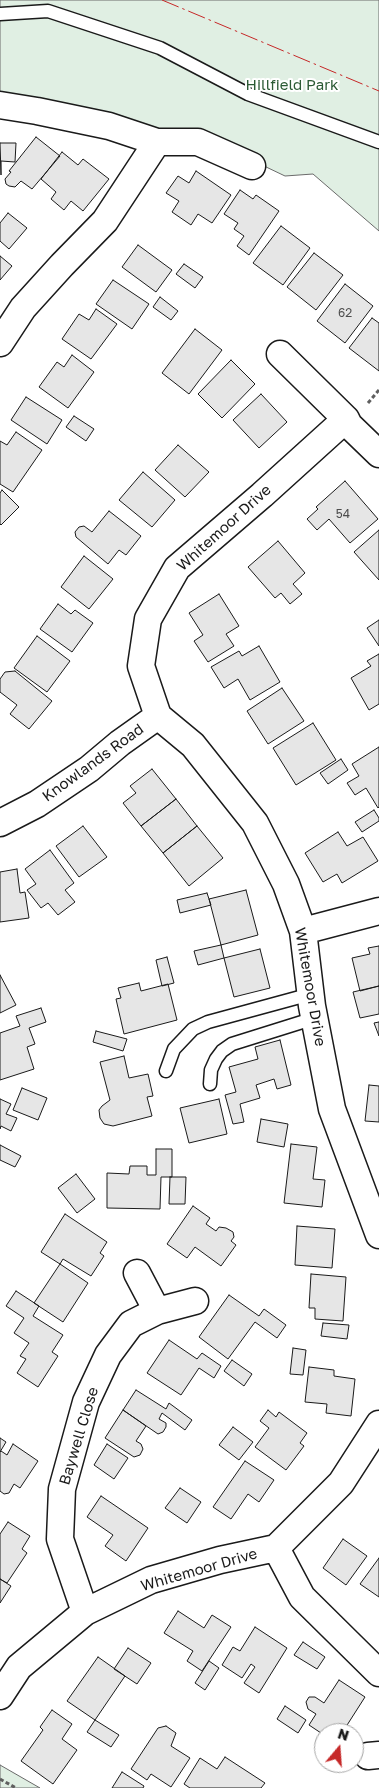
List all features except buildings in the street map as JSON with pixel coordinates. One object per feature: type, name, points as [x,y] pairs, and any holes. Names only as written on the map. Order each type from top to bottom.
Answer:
[{"type":"street","points":[[0,105],[110,126],[157,142],[198,142],[252,166]]},
{"type":"street","points":[[0,343],[24,308],[105,221],[157,142]]},
{"type":"street","points":[[280,354],[379,454]]},
{"type":"street","name":"Whitemoor Drive","points":[[346,419],[177,568],[148,619],[141,666],[158,716],[193,746],[255,823],[286,884],[303,931],[313,1006],[332,1109],[373,1199],[379,1235]]},
{"type":"street","name":"Knowlands Road","points":[[0,823],[37,804],[82,774],[158,716]]},
{"type":"street","points":[[303,931],[379,911]]},
{"type":"street","points":[[137,1273],[156,1311]]},
{"type":"street","name":"Baywell Close","points":[[85,1612],[60,1540],[62,1489],[86,1402],[108,1355],[131,1324],[156,1311],[195,1301]]},
{"type":"street","name":"Whitemoor Drive","points":[[0,1696],[19,1666],[85,1612],[151,1580],[220,1560],[276,1548],[341,1483],[379,1424]]},
{"type":"street","points":[[276,1548],[302,1597],[379,1673]]},
{"type":"lane","points":[[0,14],[48,11],[160,48],[248,94],[379,142]]},
{"type":"lane","points":[[166,1071],[174,1049],[193,1029],[208,1022],[313,1006]]},
{"type":"lane","points":[[210,1084],[211,1070],[222,1051],[232,1044],[313,1006]]},
{"type":"path","points":[[0,1780],[16,1788]]},
{"type":"green space","name":"Hillfield Park","points":[[0,0],[379,0],[379,231],[313,174],[285,176],[197,134],[159,131],[0,97]]},
{"type":"green space","points":[[0,1765],[40,1788],[0,1788]]},
{"type":"power","points":[[162,0],[379,91]]}]
